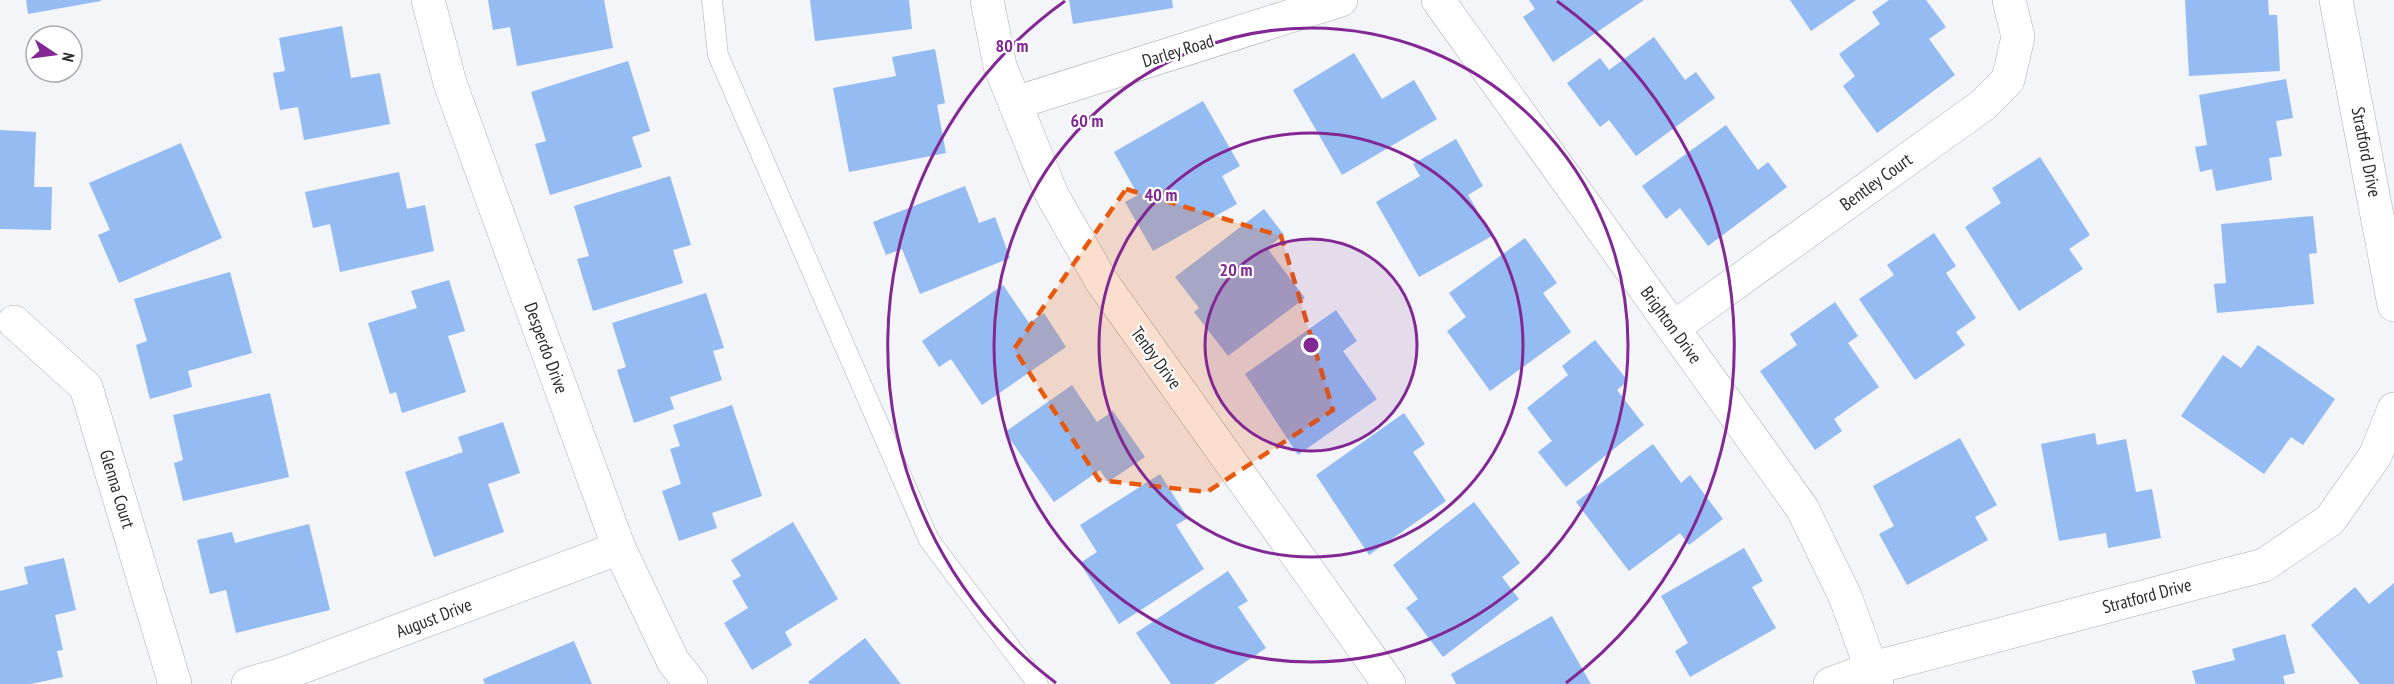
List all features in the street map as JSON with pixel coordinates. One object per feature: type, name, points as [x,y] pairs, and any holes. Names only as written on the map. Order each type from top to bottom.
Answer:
[{"type":"street","name":"Desperdo Drive","points":[[428,0],[450,83],[620,548],[673,661],[691,684]]},
{"type":"street","name":"Tenby Drive","points":[[987,0],[999,66],[1052,195],[1101,282],[1389,684]]},
{"type":"street","name":"Darley Road","points":[[1014,103],[1341,0]]},
{"type":"street","name":"Brighton Drive","points":[[1438,0],[1802,508],[1845,596],[1875,676]]},
{"type":"street","name":"Bentley Court","points":[[1673,328],[1983,105],[2008,81],[2018,36],[2009,0]]},
{"type":"street","name":"Stratford Drive","points":[[2336,0],[2389,251],[2394,305]]},
{"type":"street","name":"Glenna Court","points":[[15,322],[86,387],[175,684]]},
{"type":"street","name":"Stratford Drive","points":[[1830,684],[1875,676],[2264,565],[2330,520],[2375,456],[2394,410]]},
{"type":"street","name":"August Drive","points":[[248,684],[286,673],[620,548]]},
{"type":"lane","points":[[712,0],[718,55],[929,540],[1038,684]]},
{"type":"highlighted area","points":[[1126,189],[1281,236],[1333,410],[1207,492],[1099,480],[1014,349]]},
{"type":"building","points":[[26,0],[101,0],[101,1],[28,14]]},
{"type":"building","points":[[488,0],[604,0],[613,48],[517,66],[510,27],[493,30]]},
{"type":"building","points":[[810,0],[909,0],[912,29],[815,41]]},
{"type":"building","points":[[1069,0],[1172,0],[1173,8],[1073,24]]},
{"type":"building","points":[[1529,0],[1644,0],[1553,62],[1523,17],[1535,9]]},
{"type":"building","points":[[1790,0],[1856,0],[1811,31]]},
{"type":"building","points":[[1889,0],[1926,0],[1946,27],[1929,39],[1955,75],[1877,133],[1843,86],[1855,76],[1839,54],[1880,24],[1872,12]]},
{"type":"building","points":[[2185,0],[2268,0],[2269,15],[2277,15],[2280,71],[2189,76]]},
{"type":"building","points":[[342,26],[351,78],[380,73],[390,124],[304,140],[298,107],[280,110],[273,73],[285,71],[279,38]]},
{"type":"building","points":[[1654,37],[1685,80],[1696,72],[1715,98],[1636,156],[1609,120],[1600,127],[1567,83],[1600,58],[1609,70]]},
{"type":"building","points":[[935,49],[945,103],[937,105],[946,153],[849,172],[833,88],[896,76],[892,57]]},
{"type":"building","points":[[1354,53],[1382,99],[1414,80],[1437,119],[1342,175],[1293,90]]},
{"type":"building","points":[[628,61],[650,131],[632,137],[642,167],[550,195],[535,144],[546,141],[531,92]]},
{"type":"building","points":[[2286,79],[2293,118],[2276,121],[2282,156],[2269,158],[2272,180],[2216,191],[2212,169],[2200,172],[2195,147],[2207,145],[2199,95]]},
{"type":"building","points":[[1203,101],[1240,166],[1222,176],[1237,204],[1153,251],[1125,202],[1138,195],[1114,152]]},
{"type":"building","points":[[1726,125],[1758,170],[1768,162],[1787,187],[1708,246],[1680,208],[1666,219],[1642,186]]},
{"type":"building","points":[[0,130],[36,132],[34,187],[52,187],[51,230],[0,229]]},
{"type":"building","points":[[1456,139],[1483,186],[1468,195],[1492,236],[1419,277],[1376,202],[1420,176],[1413,164]]},
{"type":"building","points":[[181,143],[222,238],[119,283],[98,235],[110,230],[89,183]]},
{"type":"building","points":[[2040,157],[2090,235],[2069,249],[2083,269],[2019,311],[1965,227],[2001,203],[1992,188]]},
{"type":"building","points":[[399,172],[407,209],[425,205],[434,251],[340,272],[330,224],[313,228],[305,192]]},
{"type":"building","points":[[670,176],[691,245],[673,250],[683,283],[593,311],[577,259],[589,256],[574,206]]},
{"type":"building","points":[[965,186],[979,223],[995,217],[1010,258],[920,294],[902,249],[886,255],[873,222]]},
{"type":"building","points":[[1264,209],[1284,235],[1267,248],[1305,298],[1228,356],[1194,312],[1199,308],[1175,277]]},
{"type":"building","points":[[2313,216],[2317,253],[2309,254],[2314,304],[2217,313],[2214,284],[2226,283],[2221,224]]},
{"type":"building","points":[[1934,233],[1956,266],[1946,273],[1976,318],[1956,332],[1965,345],[1915,380],[1859,299],[1894,275],[1887,265]]},
{"type":"building","points":[[1525,238],[1557,283],[1543,293],[1571,332],[1490,391],[1447,331],[1466,317],[1449,293]]},
{"type":"building","points":[[230,272],[252,353],[188,371],[192,387],[150,399],[136,345],[147,341],[134,299]]},
{"type":"building","points":[[449,280],[465,331],[448,336],[466,392],[402,413],[396,392],[390,394],[368,323],[417,308],[411,291]]},
{"type":"building","points":[[1003,285],[1029,323],[1044,313],[1066,347],[982,405],[951,359],[939,367],[922,341]]},
{"type":"building","points":[[706,293],[724,348],[713,351],[722,380],[670,397],[674,409],[634,423],[617,370],[626,367],[612,323]]},
{"type":"building","points":[[1835,302],[1858,336],[1848,343],[1879,387],[1834,419],[1842,431],[1815,450],[1760,371],[1797,345],[1790,334]]},
{"type":"building","points":[[1336,310],[1357,341],[1343,351],[1377,399],[1298,455],[1245,374]]},
{"type":"building","points":[[1595,340],[1628,381],[1617,390],[1644,425],[1566,487],[1538,452],[1552,441],[1527,408],[1568,375],[1562,366]]},
{"type":"building","points":[[2258,345],[2335,399],[2303,445],[2291,437],[2264,474],[2181,416],[2223,355],[2241,368]]},
{"type":"building","points":[[1072,385],[1097,422],[1113,411],[1145,457],[1108,482],[1100,470],[1054,502],[1005,432]]},
{"type":"building","points":[[270,393],[289,477],[183,501],[174,463],[183,460],[173,415]]},
{"type":"building","points":[[732,405],[762,496],[712,513],[717,528],[679,541],[662,491],[681,484],[670,449],[680,446],[673,425]]},
{"type":"building","points":[[1404,413],[1425,444],[1413,452],[1446,501],[1369,555],[1316,475]]},
{"type":"building","points":[[503,422],[520,473],[488,484],[504,532],[434,557],[405,472],[463,452],[458,437]]},
{"type":"building","points":[[2095,433],[2097,445],[2126,439],[2136,492],[2152,489],[2161,538],[2108,548],[2106,533],[2059,541],[2041,444]]},
{"type":"building","points":[[1960,438],[1997,505],[1975,517],[1988,540],[1907,585],[1879,534],[1894,526],[1873,486]]},
{"type":"building","points":[[1653,444],[1681,483],[1690,475],[1723,519],[1689,545],[1680,533],[1629,571],[1576,502]]},
{"type":"building","points":[[1160,474],[1188,518],[1176,525],[1204,569],[1119,624],[1080,563],[1097,552],[1080,525]]},
{"type":"building","points":[[1474,502],[1520,563],[1502,577],[1519,599],[1443,657],[1406,608],[1418,599],[1393,565]]},
{"type":"building","points":[[793,522],[838,599],[785,632],[792,645],[752,670],[724,623],[748,608],[732,581],[741,576],[731,560]]},
{"type":"building","points":[[309,524],[330,610],[236,633],[226,590],[210,594],[197,540],[232,532],[235,543]]},
{"type":"building","points":[[1744,548],[1763,581],[1752,587],[1776,628],[1690,677],[1675,651],[1688,643],[1661,596]]},
{"type":"building","points":[[64,558],[76,610],[55,615],[63,650],[57,651],[63,677],[31,684],[0,684],[0,591],[28,584],[24,567]]},
{"type":"building","points":[[1228,571],[1248,601],[1238,607],[1266,648],[1213,684],[1171,684],[1136,633]]},
{"type":"building","points":[[2394,583],[2394,684],[2360,684],[2311,625],[2355,587],[2369,604]]},
{"type":"building","points":[[1552,616],[1591,684],[1456,684],[1451,674]]},
{"type":"building","points":[[2285,634],[2295,673],[2283,676],[2285,684],[2196,684],[2192,671],[2235,660],[2232,649]]},
{"type":"building","points":[[865,638],[901,684],[810,684],[808,682]]},
{"type":"building","points":[[574,641],[592,684],[485,684],[483,679]]}]
